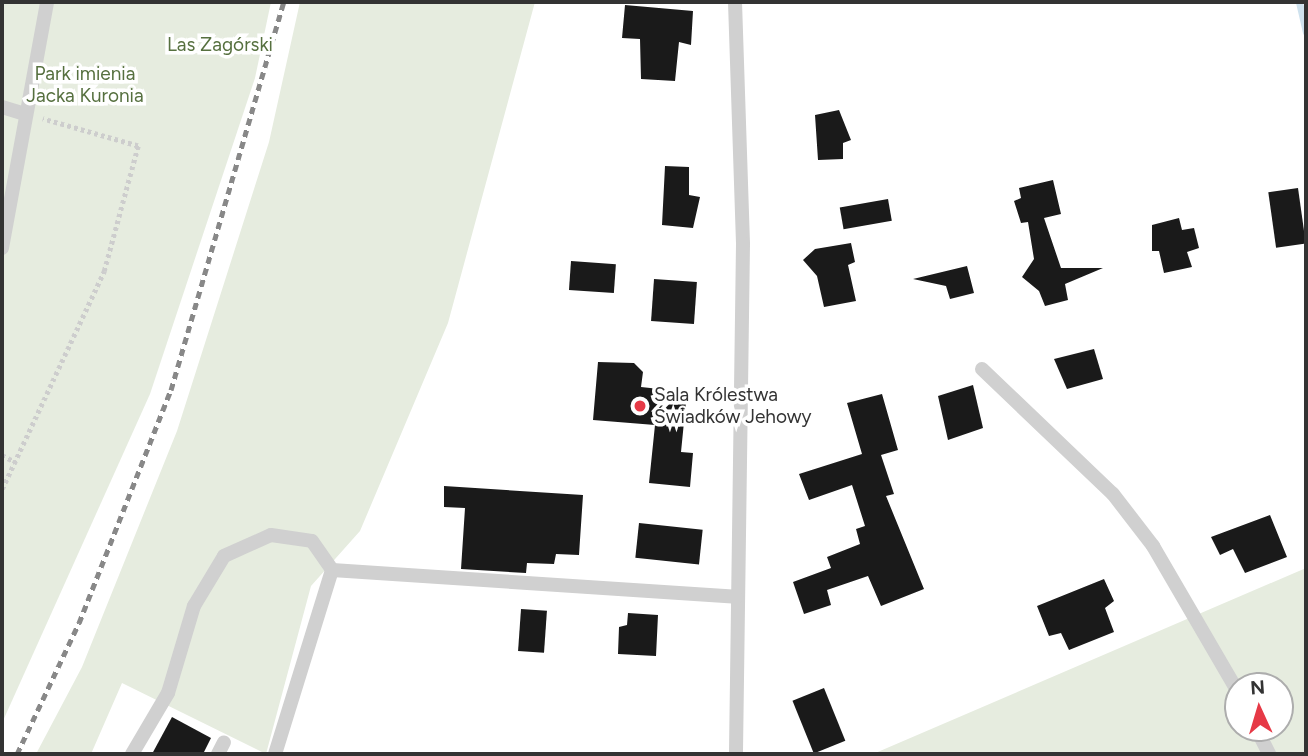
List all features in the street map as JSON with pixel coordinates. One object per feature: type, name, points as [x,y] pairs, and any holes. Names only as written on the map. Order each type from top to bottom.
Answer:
[{"type":"lane","points":[[2,248],[47,2]]},
{"type":"lane","points":[[735,2],[743,244],[736,597],[736,754]]},
{"type":"lane","points":[[2,107],[25,114]]},
{"type":"lane","points":[[982,369],[1113,494],[1153,546],[1226,672]]},
{"type":"lane","points":[[132,754],[168,694],[194,606],[224,556],[271,535],[312,541],[332,570]]},
{"type":"lane","points":[[332,570],[736,597]]},
{"type":"lane","points":[[275,754],[332,570]]},
{"type":"path","points":[[2,489],[104,271],[138,146],[25,114]]},
{"type":"path","points":[[2,456],[15,462]]},
{"type":"green space","points":[[2,2],[271,2],[255,78],[150,394],[2,723]]},
{"type":"green space","points":[[300,2],[535,2],[448,323],[360,531],[311,586],[266,754],[122,683],[91,754],[36,754],[82,667],[177,431],[269,142]]},
{"type":"green space","points":[[1306,568],[1306,754],[873,754]]},
{"type":"building","points":[[625,5],[693,11],[691,45],[679,42],[675,81],[641,79],[640,39],[622,38]]},
{"type":"building","points":[[839,110],[851,140],[843,143],[843,159],[818,160],[815,115]]},
{"type":"building","points":[[665,166],[689,167],[689,195],[700,197],[693,228],[662,225]]},
{"type":"building","points":[[1053,180],[1061,214],[1044,218],[1061,268],[1103,268],[1065,284],[1068,300],[1045,306],[1039,291],[1022,277],[1034,259],[1028,222],[1021,223],[1014,201],[1021,198],[1019,188]]},
{"type":"building","points":[[1298,188],[1306,243],[1276,248],[1268,192]]},
{"type":"building","points":[[888,199],[892,221],[844,229],[840,208]]},
{"type":"building","points":[[1179,218],[1182,230],[1194,228],[1199,248],[1187,252],[1192,267],[1164,273],[1159,251],[1152,251],[1152,225]]},
{"type":"building","points":[[851,243],[855,262],[848,265],[856,301],[824,307],[817,276],[803,260],[815,249]]},
{"type":"building","points":[[571,261],[616,264],[614,293],[569,290]]},
{"type":"building","points":[[967,266],[974,293],[950,299],[946,286],[913,279]]},
{"type":"building","points":[[654,279],[697,282],[694,324],[651,321]]},
{"type":"building","points":[[1094,349],[1103,379],[1067,389],[1054,359]]},
{"type":"building","name":"Sala Królestwa Świadków Jehowy","points":[[598,362],[634,363],[643,372],[641,387],[687,392],[681,452],[693,453],[690,487],[649,483],[655,425],[593,420]]},
{"type":"building","points":[[973,385],[983,428],[948,440],[938,396]]},
{"type":"building","points":[[882,394],[898,450],[881,455],[894,494],[886,496],[924,589],[881,606],[868,576],[827,590],[831,605],[804,614],[793,582],[831,568],[827,557],[860,544],[856,529],[865,526],[852,485],[809,500],[799,474],[862,454],[847,403]]},
{"type":"building","points":[[444,486],[583,495],[579,555],[556,554],[554,564],[527,563],[526,573],[461,569],[465,508],[444,507]]},
{"type":"building","points":[[1270,515],[1287,557],[1245,573],[1233,549],[1220,555],[1211,537]]},
{"type":"building","points":[[639,523],[703,530],[699,564],[635,558]]},
{"type":"building","points":[[1104,579],[1114,601],[1105,608],[1114,632],[1069,650],[1061,633],[1049,636],[1037,606]]},
{"type":"building","points":[[521,609],[547,611],[544,653],[518,651]]},
{"type":"building","points":[[628,613],[658,615],[656,656],[618,654],[619,627],[627,625]]},
{"type":"building","points":[[824,688],[845,741],[814,754],[792,701]]},
{"type":"building","points":[[172,717],[211,738],[203,754],[152,754]]},
{"type":"waterway","points":[[1299,2],[1306,32]]},
{"type":"railway","points":[[17,754],[79,623],[171,390],[284,2]]},
{"type":"place","name":"Sala Królestwa Świadków Jehowy","points":[[640,406]]},
{"type":"park label","name":"Las Zagórski","points":[[220,45]]},
{"type":"park label","name":"Park imienia Jacka Kuronia","points":[[85,85]]}]
